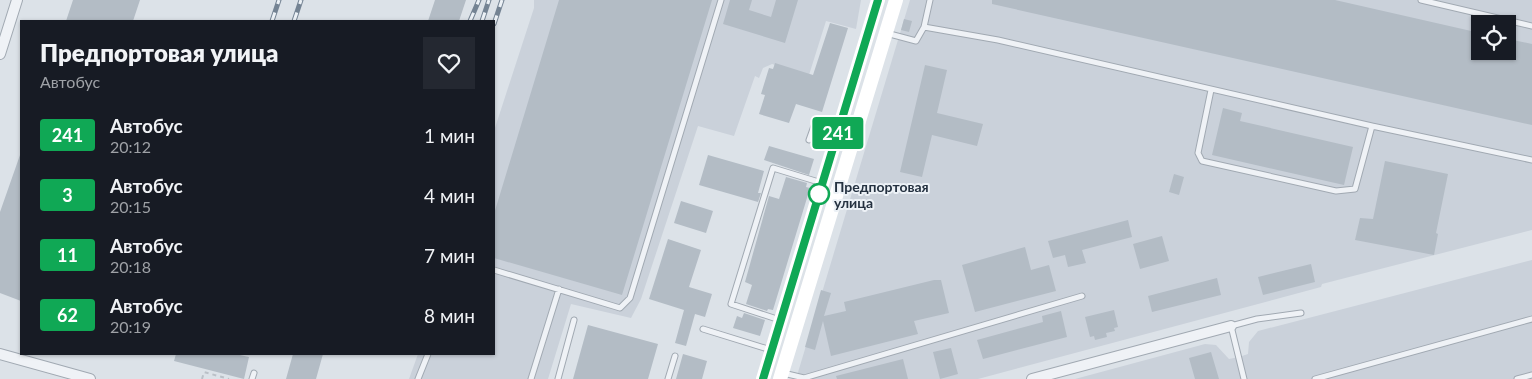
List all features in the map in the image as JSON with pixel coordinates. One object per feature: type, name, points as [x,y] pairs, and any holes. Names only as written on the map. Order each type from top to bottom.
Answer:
[{"type":"main road","points":[[763,379],[878,0]]},
{"type":"main road","points":[[781,376],[896,0]]},
{"type":"street","points":[[0,54],[17,0]]},
{"type":"street","points":[[1032,379],[1231,326]]},
{"type":"street","points":[[0,354],[90,379]]},
{"type":"lane","points":[[495,270],[620,308],[630,298],[721,0]]},
{"type":"lane","points":[[886,33],[916,41],[924,27],[930,0]]},
{"type":"lane","points":[[1421,0],[1532,26]]},
{"type":"lane","points":[[924,27],[998,40],[1211,90],[1532,160]]},
{"type":"lane","points":[[1211,90],[1198,152],[1202,161],[1336,191],[1355,189],[1372,126]]},
{"type":"lane","points":[[810,140],[814,126],[838,133]]},
{"type":"lane","points":[[781,320],[731,304],[773,168],[823,183]]},
{"type":"lane","points":[[531,379],[559,289]]},
{"type":"lane","points":[[781,376],[804,378],[1082,296]]},
{"type":"lane","points":[[1244,379],[1231,326],[1257,319],[1301,314]]},
{"type":"lane","points":[[1315,379],[1532,319]]},
{"type":"lane","points":[[558,379],[574,320]]},
{"type":"lane","points":[[704,329],[749,341],[772,350]]},
{"type":"lane","points":[[418,379],[428,355]]},
{"type":"lane","points":[[668,379],[675,356]]},
{"type":"lane","points":[[1517,379],[1532,375]]},
{"type":"path","points":[[202,379],[204,372],[228,379]]},
{"type":"shaded area","points":[[534,0],[861,0],[856,29],[826,21],[809,75],[772,64],[763,68],[759,78],[755,76],[734,136],[698,126],[641,299],[631,318],[571,304],[548,379],[409,379],[418,355],[495,355],[495,128],[534,8]]},
{"type":"shaded area","points":[[910,0],[1532,0],[1532,230],[1322,284],[1321,287],[978,379],[796,379]]},
{"type":"shaded area","points":[[1532,260],[1532,379],[1075,379],[1205,344],[1216,345],[1229,359],[1239,357],[1248,354],[1249,342],[1258,331]]},
{"type":"building","points":[[73,0],[140,0],[133,20],[66,20]]},
{"type":"building","points":[[435,0],[466,0],[459,20],[428,20]]},
{"type":"building","points":[[559,0],[712,0],[622,295],[495,258],[495,211]]},
{"type":"building","points":[[730,0],[752,0],[749,10],[771,17],[776,0],[798,0],[785,43],[723,24]]},
{"type":"building","points":[[992,0],[1335,0],[1471,31],[1471,60],[1516,60],[1516,41],[1532,44],[1532,125],[992,4]]},
{"type":"building","points":[[904,19],[912,21],[909,32],[901,30]]},
{"type":"building","points":[[830,23],[848,28],[822,112],[796,104],[789,123],[759,114],[765,95],[761,94],[769,68],[773,69],[775,63],[813,75]]},
{"type":"building","points":[[925,65],[947,70],[937,113],[983,124],[977,146],[932,135],[922,177],[900,172]]},
{"type":"building","points":[[1223,108],[1242,113],[1240,121],[1353,147],[1344,185],[1212,155]]},
{"type":"building","points":[[769,146],[814,159],[809,175],[764,160]]},
{"type":"building","points":[[20,155],[20,301],[0,293],[0,212]]},
{"type":"building","points":[[708,155],[764,171],[758,193],[761,193],[758,202],[699,185]]},
{"type":"building","points":[[1385,161],[1448,174],[1436,233],[1438,234],[1434,255],[1355,240],[1360,218],[1373,219]]},
{"type":"building","points":[[1174,174],[1184,177],[1179,195],[1169,192]]},
{"type":"building","points":[[786,177],[807,183],[806,187],[810,188],[773,310],[768,309],[767,311],[746,304],[752,285],[745,282],[769,196],[779,199]]},
{"type":"building","points":[[681,201],[713,211],[706,233],[674,223]]},
{"type":"building","points":[[1128,220],[1132,237],[1082,250],[1086,263],[1068,267],[1065,255],[1053,258],[1048,241]]},
{"type":"building","points":[[1162,236],[1169,261],[1140,269],[1133,244]]},
{"type":"building","points":[[668,239],[701,250],[689,287],[712,294],[705,317],[695,314],[686,346],[675,343],[684,310],[649,299]]},
{"type":"building","points":[[1025,247],[1031,270],[1049,265],[1056,291],[975,312],[962,265]]},
{"type":"building","points":[[1311,264],[1315,282],[1263,295],[1258,277]]},
{"type":"building","points":[[1217,278],[1221,295],[1152,312],[1148,296]]},
{"type":"building","points":[[934,280],[941,280],[949,313],[914,321],[918,334],[831,356],[823,321],[815,350],[805,347],[821,290],[831,293],[824,316],[846,311],[844,302]]},
{"type":"building","points":[[1114,310],[1118,327],[1114,328],[1115,331],[1106,333],[1107,337],[1095,340],[1094,336],[1090,337],[1085,317]]},
{"type":"building","points":[[1061,311],[1067,337],[983,359],[977,340],[1043,322],[1042,316]]},
{"type":"building","points":[[744,313],[765,320],[760,336],[733,328],[737,316],[742,318]]},
{"type":"building","points":[[588,325],[658,344],[648,379],[573,379]]},
{"type":"building","points":[[951,348],[958,374],[940,379],[933,352]]},
{"type":"building","points":[[1211,352],[1219,379],[1195,379],[1189,358]]},
{"type":"building","points":[[683,354],[707,361],[702,379],[676,379]]},
{"type":"building","points":[[176,355],[240,355],[249,357],[244,379],[174,361]]},
{"type":"building","points":[[293,355],[323,355],[316,379],[286,379]]},
{"type":"building","points":[[903,359],[908,379],[837,379],[836,376]]},
{"type":"railway","points":[[272,20],[279,0]]},
{"type":"railway","points":[[294,20],[301,0]]},
{"type":"railway","points":[[470,20],[479,0]]},
{"type":"railway","points":[[482,20],[489,0]]},
{"type":"railway","points":[[495,21],[502,0]]},
{"type":"bus line","name":"241","points":[[763,379],[878,0]]},
{"type":"place","name":"Предпортовая улица","points":[[819,194]]}]
